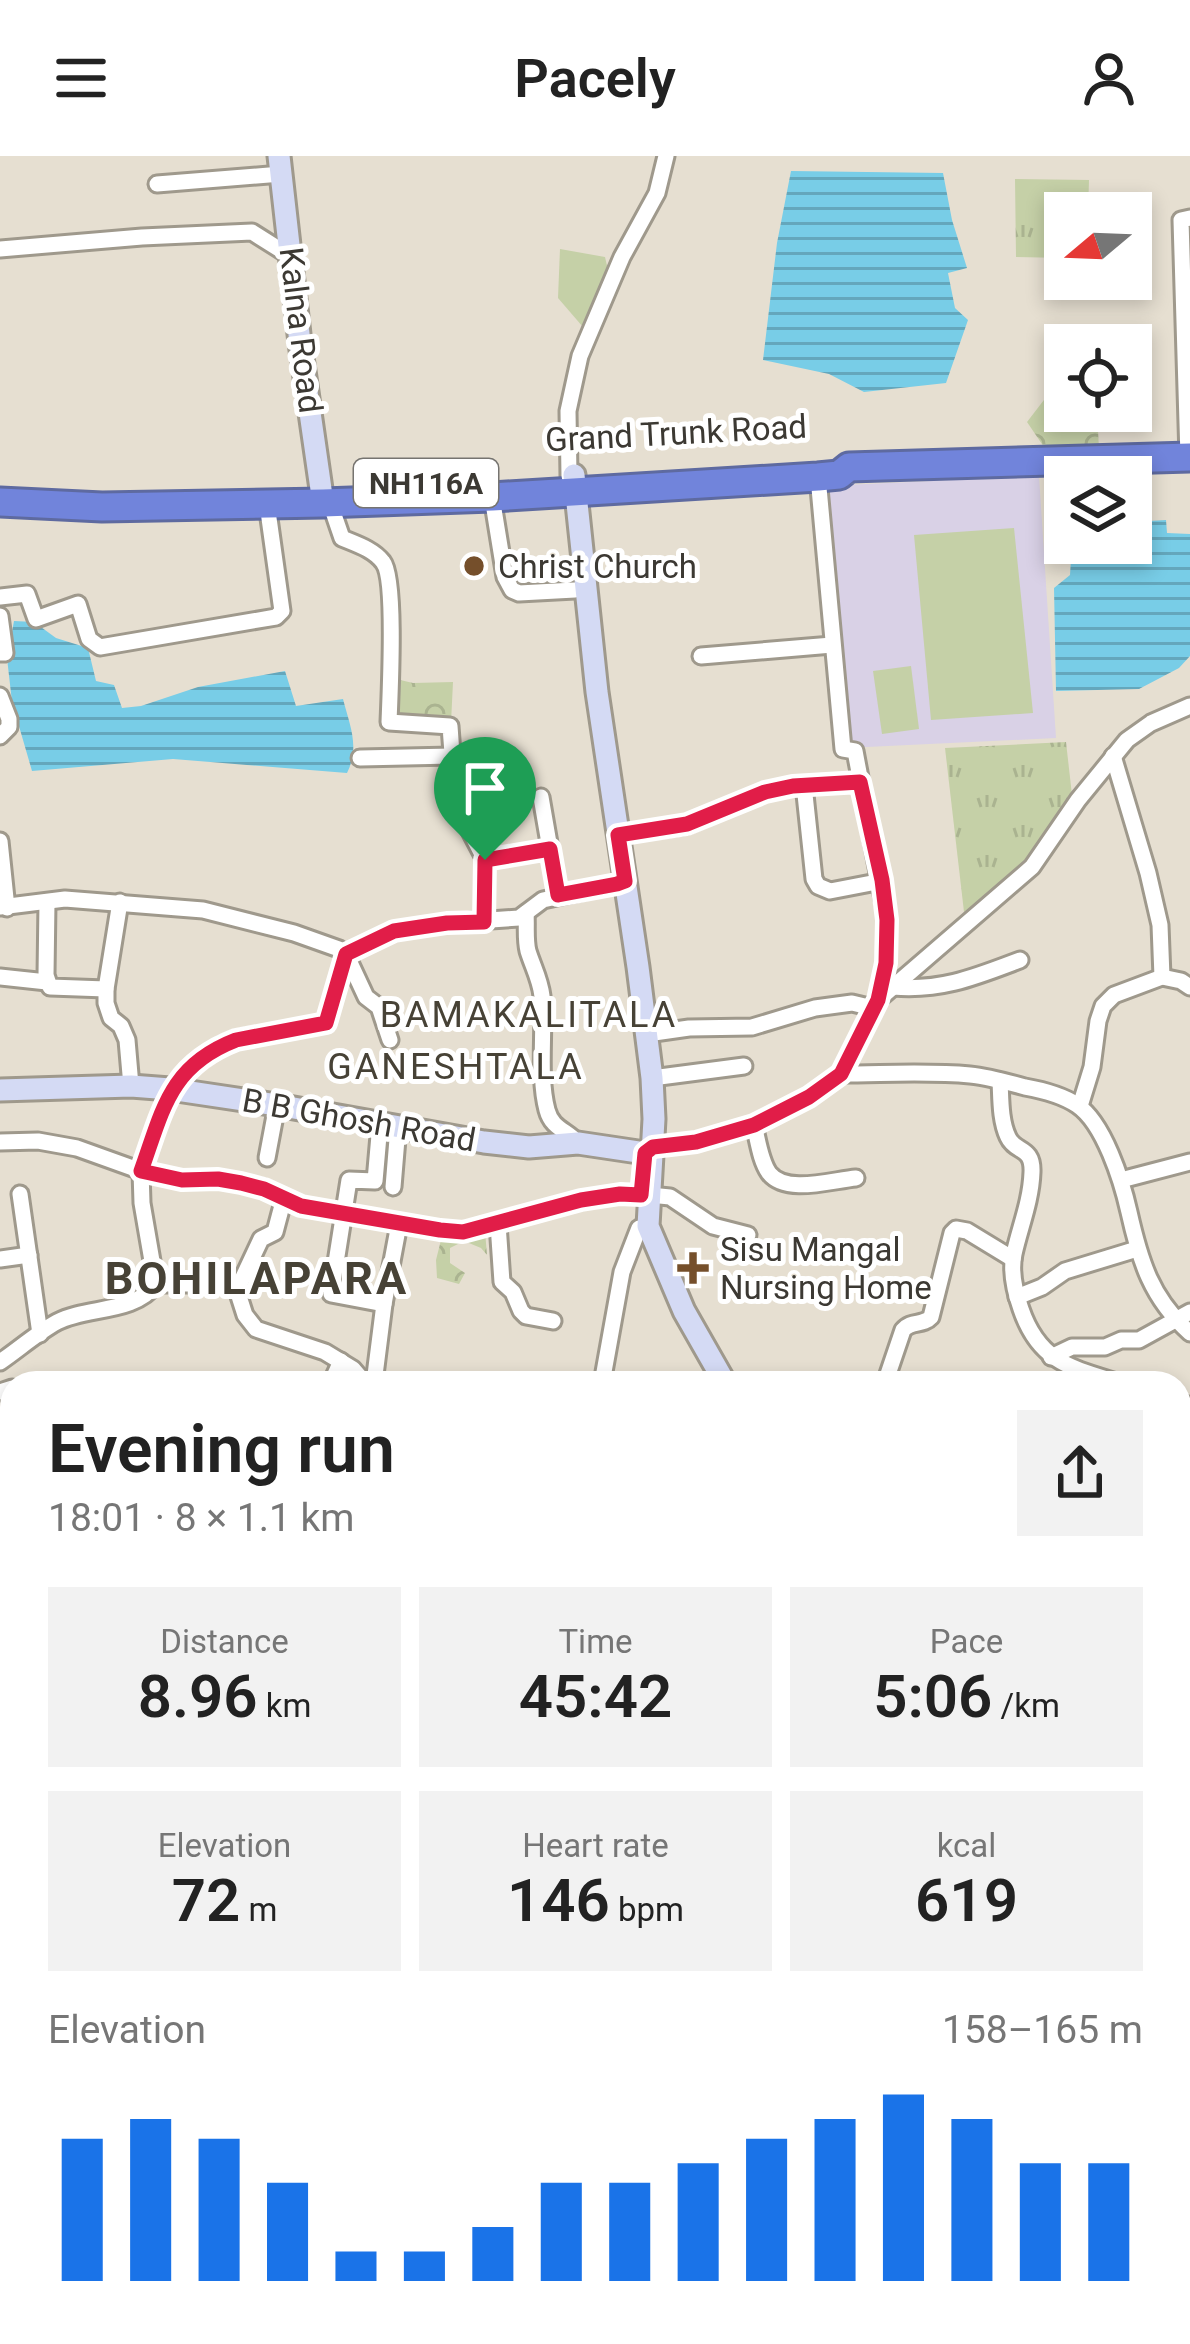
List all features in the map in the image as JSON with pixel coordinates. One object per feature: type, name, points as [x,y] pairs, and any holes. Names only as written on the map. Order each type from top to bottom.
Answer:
[{"type":"highway","name":"Grand Trunk Road","points":[[0,489],[492,497],[569,482],[818,477],[839,475],[850,467],[1189,457]]},
{"type":"highway","name":"Grand Trunk Road","points":[[0,502],[102,507],[267,504],[838,459],[850,467]]},
{"type":"main road","name":"Kalna Road","points":[[280,165],[300,343],[325,497]]},
{"type":"main road","points":[[569,482],[645,1078],[649,1150]]},
{"type":"main road","points":[[580,590],[652,1078],[639,1228],[705,1371]]},
{"type":"main road","name":"B B Ghosh Road","points":[[0,1090],[131,1086],[277,1105],[464,1139],[529,1147],[578,1143],[649,1150]]},
{"type":"main road","points":[[645,1195],[656,1248],[717,1371]]},
{"type":"street","points":[[569,482],[568,410],[580,356],[622,257],[657,193],[667,156]]},
{"type":"street","points":[[157,184],[280,165]]},
{"type":"street","points":[[1189,457],[1181,220],[1190,218]]},
{"type":"street","points":[[0,249],[253,232],[290,256]]},
{"type":"street","points":[[649,1150],[754,1125],[809,1097],[841,1074],[876,1004],[886,963],[887,920],[855,751],[843,749],[818,477]]},
{"type":"street","points":[[325,497],[342,538],[371,551],[388,570],[389,722],[450,726],[453,783],[462,816],[485,860],[484,922]]},
{"type":"street","points":[[492,497],[505,577],[512,590],[580,590]]},
{"type":"street","points":[[0,597],[27,593],[36,619],[78,604],[89,639],[100,647],[276,616],[282,611],[267,504]]},
{"type":"street","points":[[0,616],[5,647],[5,653],[0,653]]},
{"type":"street","points":[[701,656],[832,645]]},
{"type":"street","points":[[0,696],[9,718],[9,727],[0,736]]},
{"type":"street","points":[[647,1034],[752,1027],[815,1008],[876,1004],[1032,867],[1127,740],[1190,706]]},
{"type":"street","points":[[360,758],[452,756]]},
{"type":"street","points":[[1113,756],[1160,926],[1162,977]]},
{"type":"street","points":[[1095,779],[1118,780]]},
{"type":"street","points":[[618,835],[687,824],[765,792],[860,782]]},
{"type":"street","points":[[803,785],[818,886],[830,891],[882,880]]},
{"type":"street","points":[[541,797],[558,895]]},
{"type":"street","points":[[0,841],[3,907],[65,899],[203,910],[339,949],[346,954],[366,997],[379,1007],[390,1040]]},
{"type":"street","points":[[485,860],[550,849]]},
{"type":"street","points":[[156,1284],[141,1171],[170,1090],[188,1070],[236,1040],[326,1023],[346,954],[394,931],[519,918],[535,904],[558,895],[621,883]]},
{"type":"street","points":[[46,902],[46,982]]},
{"type":"street","points":[[120,902],[106,1003],[128,1040],[131,1086]]},
{"type":"street","points":[[526,913],[527,948],[539,975],[542,999],[548,1111],[558,1130],[578,1143]]},
{"type":"street","points":[[893,987],[937,988],[1020,960]]},
{"type":"street","points":[[0,977],[46,982],[55,989],[106,989]]},
{"type":"street","points":[[1080,1106],[1103,1006],[1114,995],[1162,977],[1190,987]]},
{"type":"street","points":[[652,1078],[745,1066]]},
{"type":"street","points":[[841,1074],[976,1075],[1046,1091],[1080,1106],[1105,1141],[1121,1180],[1148,1280],[1183,1316],[1190,1333]]},
{"type":"street","points":[[1000,1081],[1006,1132],[1013,1145],[1027,1151],[1032,1173],[1013,1259],[1017,1297],[1038,1346],[1078,1371]]},
{"type":"street","points":[[267,1158],[277,1105]]},
{"type":"street","points":[[754,1125],[765,1166],[781,1183],[856,1178]]},
{"type":"street","points":[[389,1126],[393,1187]]},
{"type":"street","points":[[384,1304],[331,1294],[349,1180],[375,1181],[389,1126]]},
{"type":"street","points":[[0,1142],[38,1141],[77,1148],[182,1180],[241,1183],[301,1206],[463,1232],[620,1194],[670,1197],[713,1226],[748,1235]]},
{"type":"street","points":[[1121,1180],[1190,1162]]},
{"type":"street","points":[[20,1193],[40,1334]]},
{"type":"street","points":[[237,1290],[261,1239],[275,1232],[284,1198]]},
{"type":"street","points":[[372,1371],[400,1223]]},
{"type":"street","points":[[498,1224],[502,1282],[526,1316],[554,1321]]},
{"type":"street","points":[[604,1371],[622,1272],[639,1228]]},
{"type":"street","points":[[889,1371],[903,1330],[931,1317],[956,1229],[1013,1259]]},
{"type":"street","points":[[1017,1297],[1066,1270],[1137,1249]]},
{"type":"street","points":[[0,1259],[29,1255]]},
{"type":"street","points":[[0,1362],[68,1317],[142,1297],[156,1284],[227,1284],[237,1290],[245,1315],[256,1329],[293,1340],[354,1371]]},
{"type":"street","points":[[1051,1357],[1072,1347],[1139,1340],[1183,1316]]},
{"type":"street","points":[[336,1371],[341,1361]]},
{"type":"shaded area","points":[[1039,476],[1056,738],[846,748],[823,486]]},
{"type":"green space","points":[[1015,179],[1089,180],[1089,192],[1044,192],[1044,258],[1016,257]]},
{"type":"green space","points":[[560,249],[605,257],[608,270],[589,334],[558,298]]},
{"type":"green space","points":[[1044,400],[1044,432],[1098,432],[1099,449],[1046,450],[1027,422]]},
{"type":"green space","points":[[1014,528],[1033,713],[931,720],[914,535]]},
{"type":"green space","points":[[911,666],[919,729],[882,734],[873,671]]},
{"type":"green space","points":[[396,679],[453,682],[451,723],[394,719]]},
{"type":"green space","points":[[1066,742],[1072,795],[1025,867],[964,912],[945,748]]},
{"type":"green space","points":[[485,1231],[487,1255],[464,1241],[450,1248],[450,1263],[465,1273],[459,1284],[437,1278],[441,1240],[430,1235]]},
{"type":"water","points":[[791,171],[943,173],[967,268],[948,273],[955,308],[968,320],[946,383],[864,392],[829,374],[763,360]]},
{"type":"water","points":[[1166,520],[1167,533],[1190,534],[1190,656],[1179,668],[1139,689],[1056,691],[1054,588],[1070,575],[1071,564],[1152,564],[1152,521]]},
{"type":"water","points":[[14,621],[34,622],[56,638],[88,648],[96,681],[114,685],[122,708],[198,687],[285,671],[296,706],[343,699],[353,745],[347,773],[173,759],[32,771],[12,702],[7,658]]},
{"type":"place","name":"Christ Church","points":[[474,566]]},
{"type":"place","name":"Sisu Mangal Nursing Home","points":[[693,1268]]},
{"type":"district","name":"BAMAKALITALA","points":[[529,1015]]},
{"type":"district","name":"GANESHTALA","points":[[456,1067]]},
{"type":"district","name":"BOHILAPARA","points":[[257,1278]]},
{"type":"route","points":[[860,782],[887,920],[886,963],[878,1000],[841,1074],[809,1097],[754,1125],[696,1142],[653,1147],[645,1153],[641,1195],[581,1200],[463,1232],[301,1206],[241,1183],[182,1180],[141,1171],[170,1090],[188,1070],[236,1040],[326,1023],[346,954],[394,931],[484,922],[485,860],[550,849],[558,895],[617,884],[625,881],[618,835],[687,824],[765,792],[860,782]]}]
